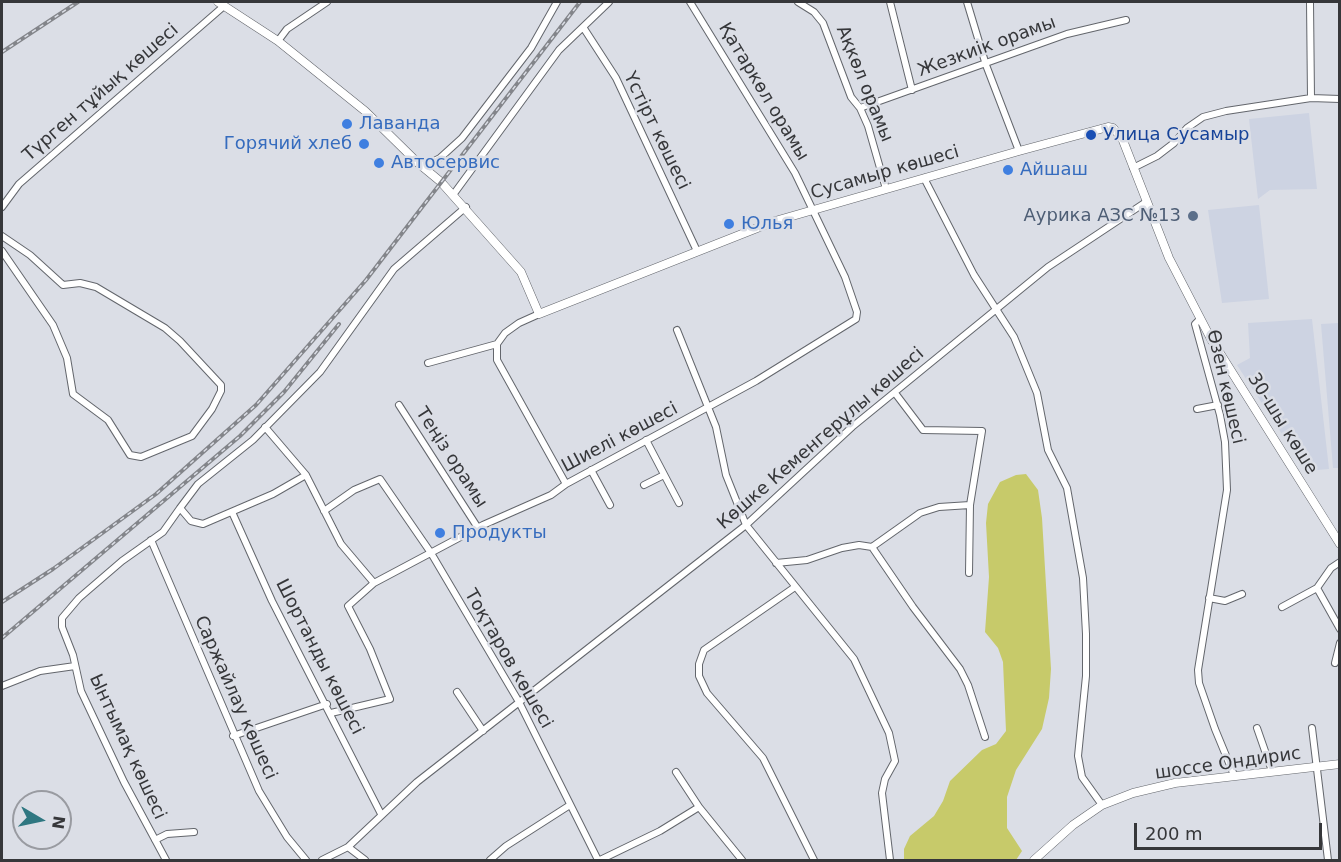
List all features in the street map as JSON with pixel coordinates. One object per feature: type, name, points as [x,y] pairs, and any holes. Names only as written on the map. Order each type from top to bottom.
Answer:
[{"type":"main road","points":[[221,4],[278,41],[365,111],[418,164],[466,207],[521,272],[539,314]]},
{"type":"main road","name":"Сусамыр көшесі","points":[[539,314],[576,302],[696,251],[775,221],[1019,151],[1108,127],[1113,128]]},
{"type":"main road","name":"Өзен көшесі","points":[[1113,128],[1122,138],[1169,258],[1200,319]]},
{"type":"main road","name":"30-шы көше","points":[[1200,319],[1340,544]]},
{"type":"main road","name":"шоссе Ондирис","points":[[1034,861],[1073,825],[1102,805],[1133,793],[1175,783],[1340,764]]},
{"type":"street","points":[[278,41],[287,29],[327,2]]},
{"type":"street","points":[[418,164],[440,158],[462,138],[531,48],[557,2]]},
{"type":"street","points":[[453,195],[559,50],[609,2]]},
{"type":"street","name":"Қатаркөл орамы","points":[[690,2],[783,151],[853,298]]},
{"type":"street","name":"Ақкөл орамы","points":[[798,2],[820,17],[851,97],[860,108],[868,126],[886,189]]},
{"type":"street","points":[[890,2],[912,90]]},
{"type":"street","points":[[968,2],[986,65],[1019,151]]},
{"type":"street","points":[[1310,2],[1311,98]]},
{"type":"street","name":"Түрген тұйық көшесі","points":[[2,207],[19,184],[221,4]]},
{"type":"street","name":"Жезкиік орамы","points":[[860,108],[986,65],[1067,34],[1126,20]]},
{"type":"street","name":"Үстірт көшесі","points":[[583,27],[616,78],[696,251]]},
{"type":"street","points":[[1133,168],[1157,156],[1174,143],[1187,128],[1203,117],[1226,111],[1311,98],[1340,99]]},
{"type":"street","points":[[924,178],[974,275],[998,309],[1031,373],[1041,408],[1048,450],[1067,488],[1083,578],[1085,611],[1086,676],[1078,756],[1082,777],[1102,805]]},
{"type":"street","name":"Көшке Кеменгерұлы көшесі","points":[[322,861],[348,847],[417,782],[746,525],[852,427],[1069,252],[1146,202]]},
{"type":"street","name":"Ынтымақ көшесі","points":[[166,861],[124,782],[81,691],[62,627],[66,611],[122,561],[163,532],[198,484],[265,427],[331,359],[370,299],[394,269],[466,207]]},
{"type":"street","points":[[2,236],[30,255],[63,285],[80,283],[96,287],[165,328],[221,385],[221,391],[212,409],[192,436],[141,457],[129,455],[108,420],[73,394],[67,358],[53,325],[2,251]]},
{"type":"street","name":"Шиелі көшесі","points":[[331,713],[390,699],[370,649],[350,614],[348,606],[351,601],[374,583],[478,528],[540,501],[591,470],[709,407],[856,319],[853,298]]},
{"type":"street","name":"Сусамыр көшесі","points":[[497,344],[505,333],[519,323],[539,314]]},
{"type":"street","name":"Өзен көшесі","points":[[1200,319],[1195,324],[1226,442],[1227,490],[1199,659],[1199,683],[1234,775]]},
{"type":"street","points":[[677,330],[709,407],[726,475],[746,525],[854,659],[889,733],[895,760],[885,779],[882,793],[890,861]]},
{"type":"street","points":[[428,363],[497,344],[497,360],[502,371],[566,484]]},
{"type":"street","points":[[895,393],[923,430],[982,431],[970,505],[969,573]]},
{"type":"street","name":"Теңіз орамы","points":[[399,405],[478,528]]},
{"type":"street","points":[[1197,409],[1218,405]]},
{"type":"street","points":[[265,427],[306,475],[341,544],[374,583]]},
{"type":"street","points":[[646,440],[679,503]]},
{"type":"street","points":[[591,470],[610,505]]},
{"type":"street","points":[[180,508],[197,524],[232,513],[306,475]]},
{"type":"street","points":[[644,485],[664,475]]},
{"type":"street","name":"Тоқтаров көшесі","points":[[324,511],[354,490],[381,479],[431,553],[519,702],[599,861]]},
{"type":"street","points":[[872,548],[920,513],[939,507],[970,505]]},
{"type":"street","name":"Шортанды көшесі","points":[[232,513],[272,601],[327,704],[381,814]]},
{"type":"street","name":"Саржайлау көшесі","points":[[151,540],[233,736],[259,791],[287,837],[306,861]]},
{"type":"street","points":[[776,563],[807,560],[827,552],[859,545],[872,548],[912,607],[960,669],[969,685],[985,737]]},
{"type":"street","points":[[1282,607],[1317,588],[1331,568],[1340,562]]},
{"type":"street","points":[[795,586],[704,650],[699,664],[699,676],[707,693],[764,758],[814,861]]},
{"type":"street","points":[[1317,588],[1340,629]]},
{"type":"street","points":[[1209,598],[1225,601],[1242,594]]},
{"type":"street","points":[[1335,663],[1340,643]]},
{"type":"street","points":[[2,686],[40,671],[75,666]]},
{"type":"street","points":[[457,692],[483,731]]},
{"type":"street","points":[[233,736],[327,704]]},
{"type":"street","points":[[1257,728],[1272,771]]},
{"type":"street","points":[[1312,728],[1328,861]]},
{"type":"street","points":[[676,772],[699,807],[742,861]]},
{"type":"street","points":[[490,861],[506,846],[570,806]]},
{"type":"street","points":[[599,861],[660,831],[699,807]]},
{"type":"street","points":[[155,840],[167,834],[194,832]]},
{"type":"street","points":[[348,847],[365,861]]},
{"type":"shaded area","points":[[1309,113],[1317,189],[1270,190],[1258,199],[1249,119]]},
{"type":"shaded area","points":[[1259,205],[1269,299],[1222,303],[1208,210]]},
{"type":"shaded area","points":[[1312,319],[1329,469],[1306,471],[1237,365],[1250,358],[1248,323]]},
{"type":"shaded area","points":[[1339,323],[1340,468],[1333,468],[1321,324]]},
{"type":"green space","points":[[1026,474],[1038,490],[1042,518],[1051,669],[1049,698],[1042,729],[1016,770],[1007,797],[1007,828],[1022,851],[1016,860],[904,860],[904,849],[910,836],[934,816],[943,801],[950,781],[982,750],[996,744],[1006,731],[1003,662],[998,648],[985,632],[989,577],[986,523],[988,504],[1000,482],[1016,475]]},
{"type":"railway","points":[[2,52],[78,2]]},
{"type":"railway","points":[[2,602],[53,569],[156,494],[256,405],[366,280],[580,2]]},
{"type":"railway","points":[[2,638],[240,436],[284,392],[339,324]]},
{"type":"place","name":"Лаванда","points":[[347,124]]},
{"type":"place","name":"Улица Сусамыр","points":[[1091,135]]},
{"type":"place","name":"Горячий хлеб","points":[[364,144]]},
{"type":"place","name":"Автосервис","points":[[379,163]]},
{"type":"place","name":"Айшаш","points":[[1008,170]]},
{"type":"place","name":"Аурика АЗС №13","points":[[1193,216]]},
{"type":"place","name":"Юлья","points":[[729,224]]},
{"type":"place","name":"Продукты","points":[[440,533]]}]
